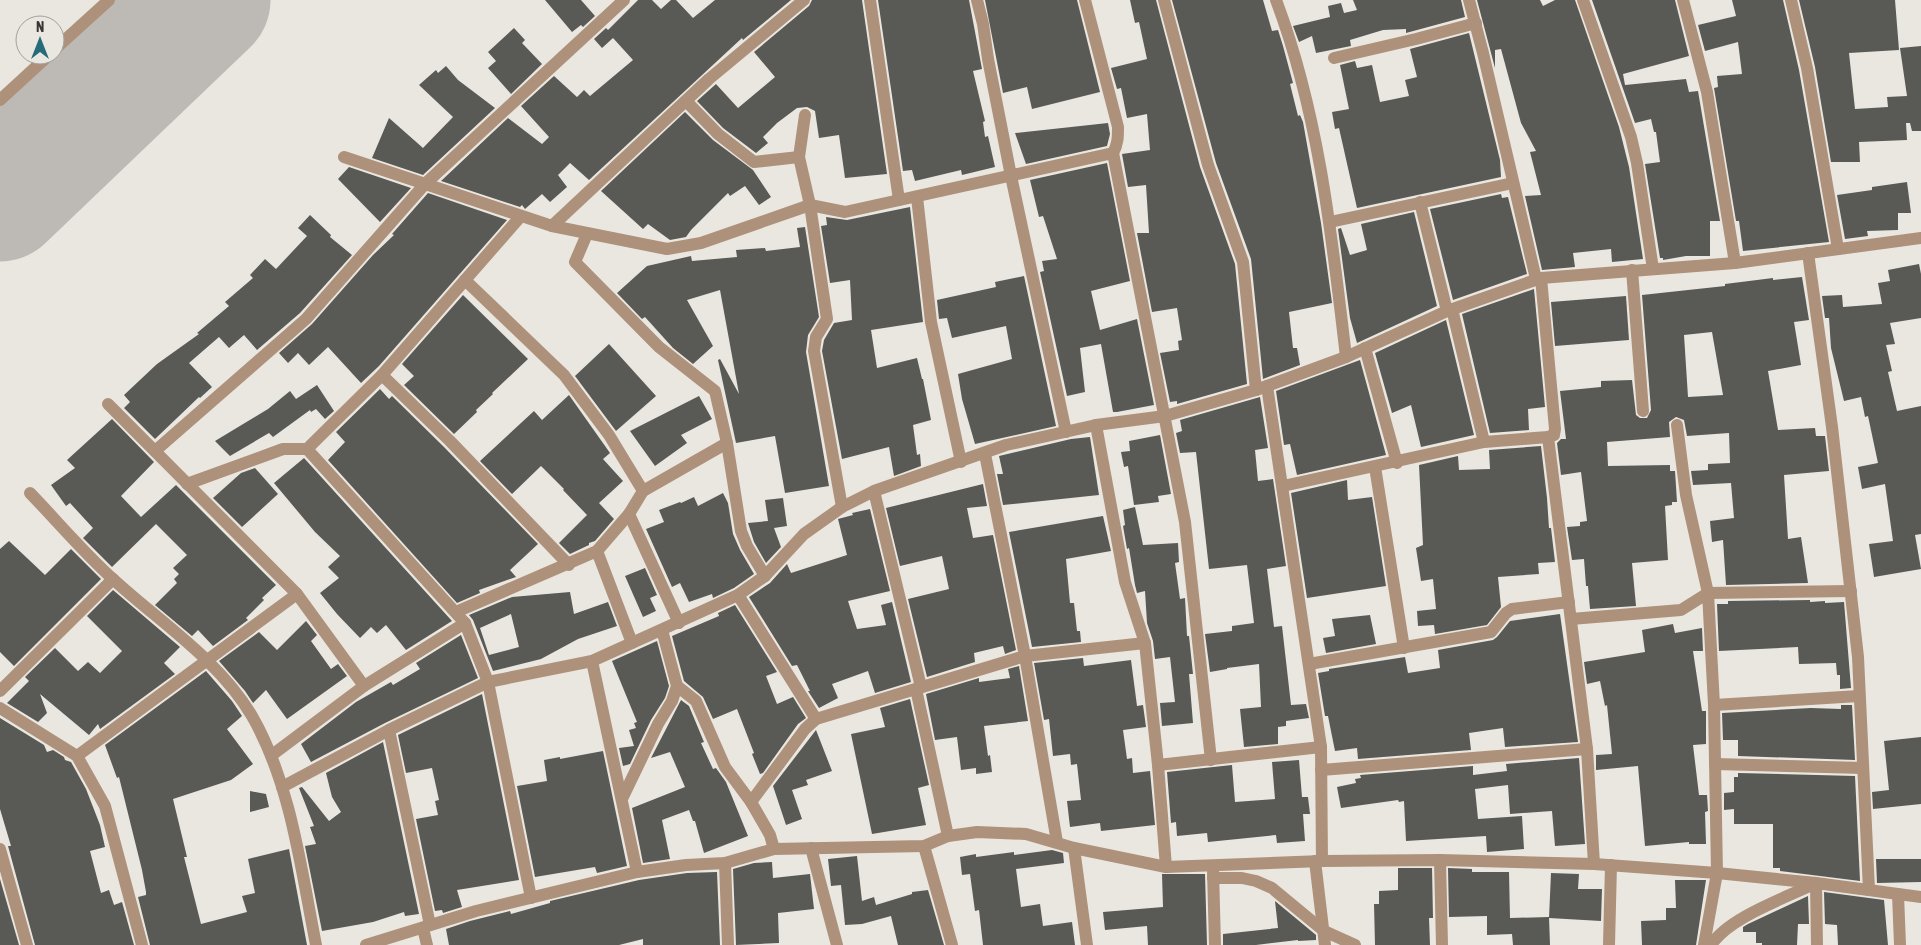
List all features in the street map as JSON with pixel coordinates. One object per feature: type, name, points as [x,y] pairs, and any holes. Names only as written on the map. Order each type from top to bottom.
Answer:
[{"type":"street","points":[[65,40],[109,0]]},
{"type":"street","points":[[155,451],[306,319],[426,184],[624,0]]},
{"type":"street","points":[[552,226],[709,79],[804,0]]},
{"type":"street","points":[[870,0],[899,200]]},
{"type":"street","points":[[977,0],[1011,176],[1066,432]]},
{"type":"street","points":[[344,157],[552,226],[667,249],[701,244],[810,205],[845,212],[1113,153],[1117,147],[1118,127],[1085,0]]},
{"type":"street","points":[[1164,0],[1208,165],[1243,262],[1262,388],[1283,486],[1321,747],[1318,861],[1325,945]]},
{"type":"street","points":[[1276,0],[1293,48],[1310,118],[1330,222],[1346,357]]},
{"type":"street","points":[[1283,486],[1484,442],[1554,435],[1556,429],[1538,278],[1476,23],[1468,0]]},
{"type":"street","points":[[1583,0],[1631,138],[1637,163],[1653,269]]},
{"type":"street","points":[[1683,0],[1708,92],[1735,263]]},
{"type":"street","points":[[1791,0],[1807,68],[1838,249]]},
{"type":"street","points":[[1334,58],[1476,23]]},
{"type":"street","points":[[0,100],[38,65]]},
{"type":"street","points":[[686,101],[718,134],[754,162],[799,157]]},
{"type":"street","points":[[805,115],[799,157],[810,205],[827,319],[816,337],[814,351],[842,507]]},
{"type":"street","points":[[1113,153],[1185,522],[1211,760]]},
{"type":"street","points":[[1330,222],[1514,183]]},
{"type":"street","points":[[917,197],[931,322],[961,462]]},
{"type":"street","points":[[1420,202],[1484,442]]},
{"type":"street","points":[[187,484],[283,449],[307,449],[382,375],[521,216]]},
{"type":"street","points":[[587,234],[575,262],[659,347],[715,391],[727,443],[741,531],[746,546],[764,576]]},
{"type":"street","points":[[282,787],[390,730],[488,682],[592,661],[738,596],[764,576],[804,534],[842,507],[874,491],[1006,446],[1096,425],[1165,416],[1262,388],[1346,357],[1450,310],[1538,278],[1735,263],[1921,238]]},
{"type":"street","points":[[1808,253],[1832,426],[1858,658],[1869,890]]},
{"type":"street","points":[[1632,270],[1643,412]]},
{"type":"street","points":[[465,280],[564,376],[609,435],[643,491]]},
{"type":"street","points":[[1365,348],[1397,462]]},
{"type":"street","points":[[382,375],[450,441],[569,565]]},
{"type":"street","points":[[108,404],[297,594],[364,686]]},
{"type":"street","points":[[1096,425],[1125,582],[1145,643],[1158,765],[1166,867]]},
{"type":"street","points":[[1677,425],[1686,495],[1708,593],[1714,705],[1717,873],[1704,945]]},
{"type":"street","points":[[1548,437],[1587,749],[1594,864]]},
{"type":"street","points":[[456,612],[597,552],[629,514],[643,491],[727,443]]},
{"type":"street","points":[[307,449],[465,623],[488,682],[531,898]]},
{"type":"street","points":[[985,454],[1025,656],[1056,842]]},
{"type":"street","points":[[1375,467],[1404,648]]},
{"type":"street","points":[[874,491],[919,688],[948,836]]},
{"type":"street","points":[[30,493],[113,579],[207,660],[251,715],[272,756],[282,787],[316,945]]},
{"type":"street","points":[[629,514],[679,623]]},
{"type":"street","points":[[597,552],[632,643]]},
{"type":"street","points":[[0,691],[113,579]]},
{"type":"street","points":[[1571,619],[1681,610],[1708,593],[1851,591]]},
{"type":"street","points":[[77,756],[297,594]]},
{"type":"street","points":[[738,596],[816,719]]},
{"type":"street","points":[[1309,664],[1491,632],[1506,613],[1512,609],[1569,602]]},
{"type":"street","points":[[272,756],[364,686],[465,623]]},
{"type":"street","points":[[622,800],[658,724],[672,701],[677,686],[662,630]]},
{"type":"street","points":[[751,802],[805,729],[816,719],[1025,656],[1145,643]]},
{"type":"street","points":[[592,661],[637,872]]},
{"type":"street","points":[[677,686],[696,701],[725,767],[751,802],[770,835],[774,849]]},
{"type":"street","points":[[1714,705],[1860,696]]},
{"type":"street","points":[[0,708],[77,756],[105,806],[142,945]]},
{"type":"street","points":[[390,730],[426,926],[427,945]]},
{"type":"street","points":[[1158,765],[1321,747]]},
{"type":"street","points":[[1321,770],[1587,749]]},
{"type":"street","points":[[1715,764],[1863,768]]},
{"type":"street","points":[[366,945],[476,911],[637,872],[686,865],[725,863],[774,849],[924,846],[948,836],[977,832],[1026,834],[1074,848],[1166,867],[1318,861],[1440,860],[1594,864],[1717,873],[1816,883],[1921,897]]},
{"type":"street","points":[[924,846],[952,945]]},
{"type":"street","points":[[811,848],[837,945]]},
{"type":"street","points":[[1074,848],[1087,945]]},
{"type":"street","points":[[0,849],[27,945]]},
{"type":"street","points":[[1440,860],[1442,945]]},
{"type":"street","points":[[725,863],[728,945]]},
{"type":"street","points":[[1213,865],[1215,945]]},
{"type":"street","points":[[1609,945],[1611,865]]},
{"type":"street","points":[[1213,878],[1242,878],[1272,888],[1324,931],[1355,945]]},
{"type":"street","points":[[1711,945],[1721,932],[1734,922],[1816,883]]},
{"type":"street","points":[[1816,883],[1817,945]]},
{"type":"street","points":[[1898,894],[1900,945]]},
{"type":"building","points":[[545,0],[581,0],[595,16],[583,27],[581,25],[572,32]]},
{"type":"building","points":[[638,0],[652,0],[661,9],[671,0],[676,0],[693,18],[715,0],[791,0],[743,40],[742,38],[589,180],[570,163],[558,175],[567,187],[550,202],[542,194],[525,209],[522,205],[520,207],[441,181],[508,118],[542,144],[549,137],[521,106],[554,76],[577,97],[584,90],[590,96],[633,60],[613,38],[602,48],[594,39],[606,28],[608,30]]},
{"type":"building","points":[[812,0],[862,0],[887,174],[845,178],[839,135],[819,138],[815,111],[807,107],[797,108],[777,123],[763,137],[768,143],[756,153],[723,128],[697,101],[716,84],[738,108],[775,77],[754,52],[809,6]]},
{"type":"building","points":[[878,0],[969,0],[982,69],[973,71],[985,121],[983,122],[985,137],[988,136],[995,167],[962,175],[961,170],[915,181],[912,170],[903,171]]},
{"type":"building","points":[[985,0],[1077,0],[1100,92],[1032,109],[1027,87],[1003,93]]},
{"type":"building","points":[[1130,0],[1156,0],[1200,167],[1235,264],[1247,384],[1177,404],[1177,401],[1170,402],[1160,353],[1179,350],[1178,341],[1182,340],[1177,308],[1152,312],[1137,233],[1149,233],[1146,185],[1128,187],[1122,154],[1150,150],[1147,114],[1127,118],[1121,88],[1117,89],[1111,68],[1147,59],[1139,22],[1135,23]]},
{"type":"building","points":[[1172,0],[1263,0],[1272,31],[1278,30],[1293,83],[1290,84],[1298,116],[1300,115],[1303,122],[1321,223],[1332,303],[1289,312],[1293,348],[1297,348],[1300,365],[1263,379],[1251,259],[1216,163]]},
{"type":"building","points":[[1353,0],[1461,0],[1465,17],[1406,33],[1406,29],[1383,30],[1350,40],[1351,46],[1316,53],[1312,36],[1299,42],[1293,26],[1330,17],[1328,6],[1341,3],[1344,13],[1357,10]]},
{"type":"building","points":[[1477,0],[1540,0],[1543,6],[1555,0],[1575,0],[1619,127],[1629,167],[1643,259],[1612,262],[1611,249],[1573,253],[1575,267],[1542,270],[1525,196],[1541,195],[1530,152],[1536,151],[1521,123],[1501,49],[1495,50],[1495,68]]},
{"type":"building","points":[[1592,0],[1675,0],[1689,56],[1623,74],[1625,85],[1686,79],[1689,92],[1698,91],[1720,221],[1710,221],[1710,256],[1686,256],[1663,260],[1663,258],[1660,258],[1645,164],[1660,162],[1656,132],[1654,132],[1651,119],[1635,123]]},
{"type":"building","points":[[1732,0],[1783,0],[1799,70],[1829,242],[1743,251],[1739,221],[1736,221],[1714,88],[1718,87],[1717,76],[1742,74],[1738,42],[1705,51],[1698,25],[1736,16]]},
{"type":"building","points":[[1799,0],[1895,0],[1899,50],[1849,53],[1855,109],[1888,107],[1887,97],[1907,96],[1900,48],[1921,46],[1921,131],[1912,131],[1910,123],[1906,123],[1907,140],[1859,142],[1860,162],[1831,162],[1815,67]]},
{"type":"building","points":[[514,28],[525,40],[522,43],[542,64],[511,94],[488,68],[496,61],[488,52]]},
{"type":"building","points":[[1469,33],[1500,160],[1501,177],[1357,208],[1339,128],[1335,129],[1332,112],[1349,109],[1340,65],[1355,61],[1357,68],[1372,65],[1380,102],[1409,96],[1405,80],[1417,77],[1410,49]]},
{"type":"building","points":[[446,66],[458,80],[495,108],[423,175],[372,158],[389,118],[423,148],[453,117],[419,85],[436,70],[438,73]]},
{"type":"building","points":[[685,112],[713,140],[753,170],[771,197],[759,205],[745,186],[730,196],[728,193],[686,237],[670,240],[648,224],[643,229],[601,191]]},
{"type":"building","points":[[1108,123],[1110,134],[1107,146],[1026,164],[1015,133]]},
{"type":"building","points":[[1107,163],[1130,281],[1091,291],[1100,330],[1137,319],[1154,405],[1117,412],[1113,412],[1101,344],[1080,348],[1085,392],[1067,396],[1040,272],[1044,271],[1042,261],[1057,259],[1043,216],[1039,217],[1030,180]]},
{"type":"building","points":[[349,167],[411,188],[380,222],[338,179]]},
{"type":"building","points":[[1907,182],[1911,213],[1898,213],[1898,230],[1867,231],[1868,236],[1845,239],[1837,195]]},
{"type":"building","points":[[428,193],[507,220],[379,366],[361,383],[328,347],[309,365],[298,353],[288,363],[279,353],[312,324],[373,255],[394,235],[392,234]]},
{"type":"building","points":[[1501,194],[1502,198],[1508,197],[1527,274],[1453,300],[1430,209]]},
{"type":"building","points":[[910,207],[923,322],[871,330],[877,368],[917,358],[931,420],[913,425],[917,455],[920,454],[921,466],[894,476],[889,447],[842,459],[822,351],[824,340],[834,323],[852,320],[850,280],[830,283],[821,226],[827,225],[826,217],[847,220]]},
{"type":"building","points":[[1414,212],[1437,306],[1357,343],[1350,318],[1338,229],[1341,228],[1350,255],[1367,250],[1361,224]]},
{"type":"building","points":[[310,215],[331,235],[330,237],[352,255],[300,313],[257,350],[244,335],[229,348],[219,337],[189,363],[212,387],[155,439],[124,408],[130,402],[124,395],[157,364],[199,334],[197,333],[229,306],[225,302],[253,278],[250,275],[265,259],[276,269],[307,236],[298,228]]},
{"type":"building","points":[[805,227],[819,317],[808,335],[806,352],[829,486],[785,493],[775,436],[736,443],[718,360],[720,359],[739,394],[720,290],[687,300],[713,346],[693,364],[673,348],[645,317],[642,319],[617,293],[647,266],[691,256],[692,261],[737,257],[736,250],[765,248],[766,251],[800,247],[797,228]]},
{"type":"building","points":[[1919,264],[1921,274],[1921,318],[1890,323],[1895,344],[1886,345],[1892,371],[1888,372],[1897,411],[1921,406],[1921,534],[1915,535],[1921,569],[1874,577],[1869,544],[1893,541],[1885,484],[1862,489],[1858,467],[1878,463],[1868,416],[1865,417],[1861,397],[1844,401],[1831,348],[1829,318],[1825,318],[1822,296],[1842,295],[1843,307],[1882,304],[1878,283],[1890,281],[1888,270]]},
{"type":"building","points":[[1024,276],[1056,426],[975,444],[962,399],[958,374],[1012,359],[1006,326],[952,338],[947,318],[939,319],[937,300],[996,287],[995,282]]},
{"type":"building","points":[[1802,277],[1809,320],[1794,322],[1801,365],[1768,371],[1778,430],[1815,428],[1816,436],[1825,436],[1829,471],[1784,475],[1788,539],[1801,537],[1808,583],[1726,585],[1723,540],[1712,542],[1710,521],[1734,518],[1731,483],[1693,485],[1691,471],[1708,470],[1708,464],[1730,463],[1729,433],[1687,436],[1684,420],[1676,417],[1669,422],[1670,437],[1607,442],[1608,466],[1670,465],[1670,471],[1675,471],[1677,502],[1672,502],[1672,505],[1665,506],[1668,560],[1632,563],[1636,606],[1590,609],[1584,559],[1572,560],[1567,527],[1580,526],[1580,522],[1587,521],[1581,472],[1561,475],[1557,443],[1561,439],[1566,439],[1560,391],[1601,387],[1601,381],[1632,380],[1636,415],[1640,418],[1647,418],[1651,410],[1642,295],[1725,286],[1725,284],[1773,278],[1773,280]],"holes":[[[1712,332],[1723,395],[1688,397],[1684,335]]]},
{"type":"building","points":[[1534,289],[1545,407],[1528,409],[1529,430],[1490,433],[1462,314]]},
{"type":"building","points":[[463,295],[528,359],[492,393],[476,410],[477,412],[454,434],[404,385],[414,376],[402,364]]},
{"type":"building","points":[[1626,296],[1629,340],[1555,346],[1551,302]]},
{"type":"building","points":[[1446,320],[1474,435],[1421,447],[1411,405],[1392,413],[1375,353]]},
{"type":"building","points":[[609,344],[656,396],[616,431],[575,376]]},
{"type":"building","points":[[1360,360],[1386,455],[1297,475],[1290,444],[1284,445],[1276,391]]},
{"type":"building","points":[[317,385],[334,411],[325,419],[316,409],[311,412],[310,410],[273,437],[269,433],[230,456],[215,441],[268,409],[290,391],[296,399]]},
{"type":"building","points":[[380,389],[389,399],[392,396],[444,447],[538,544],[510,570],[516,577],[479,590],[480,593],[457,603],[328,460],[345,442],[336,432]]},
{"type":"building","points":[[569,395],[610,453],[603,459],[623,481],[599,503],[614,519],[595,541],[570,554],[559,543],[587,515],[564,489],[541,466],[512,494],[480,461],[534,411],[542,420]]},
{"type":"building","points":[[699,396],[712,419],[681,435],[687,443],[655,466],[630,431]]},
{"type":"building","points":[[1260,397],[1268,448],[1255,450],[1258,481],[1273,479],[1286,566],[1267,569],[1274,627],[1282,626],[1291,705],[1306,704],[1309,718],[1286,721],[1286,726],[1278,727],[1278,744],[1244,747],[1240,709],[1261,707],[1259,664],[1210,672],[1205,634],[1232,631],[1232,626],[1254,623],[1247,565],[1209,569],[1196,452],[1180,453],[1176,433],[1182,431],[1180,420]]},
{"type":"building","points":[[112,419],[154,462],[121,496],[141,517],[176,485],[276,585],[262,598],[264,600],[246,618],[248,620],[213,646],[198,630],[192,636],[155,605],[177,583],[174,579],[179,574],[173,568],[187,555],[156,524],[112,567],[83,538],[93,528],[70,503],[66,506],[51,485],[75,468],[67,460]]},
{"type":"building","points":[[1160,435],[1171,494],[1158,496],[1159,502],[1134,505],[1128,466],[1124,467],[1121,452],[1130,451],[1129,441]]},
{"type":"building","points":[[1090,437],[1099,495],[1003,505],[997,474],[1003,474],[999,456],[1071,439]]},
{"type":"building","points":[[1541,446],[1549,528],[1551,528],[1555,562],[1538,563],[1539,574],[1498,577],[1501,607],[1487,625],[1435,634],[1434,625],[1418,626],[1417,611],[1436,609],[1433,579],[1421,581],[1416,548],[1423,545],[1419,465],[1458,456],[1459,470],[1490,469],[1489,450]]},
{"type":"building","points":[[304,458],[452,621],[406,650],[386,625],[377,633],[371,627],[360,638],[337,614],[320,593],[339,578],[328,567],[340,556],[315,532],[274,483]]},
{"type":"building","points":[[255,468],[278,494],[242,527],[213,498],[241,473]]},
{"type":"building","points":[[1347,480],[1348,500],[1372,497],[1386,586],[1307,598],[1291,493]]},
{"type":"building","points":[[983,484],[987,506],[967,508],[973,538],[993,535],[1016,650],[1005,654],[1003,646],[974,653],[975,662],[927,677],[908,599],[949,589],[942,556],[900,566],[886,508]]},
{"type":"building","points":[[723,493],[728,503],[733,534],[754,574],[734,588],[713,598],[712,594],[689,602],[680,583],[672,587],[646,529],[664,522],[659,510],[694,497],[698,506]]},
{"type":"building","points":[[783,498],[787,526],[774,528],[781,547],[766,563],[754,542],[748,523],[768,521],[765,500]]},
{"type":"building","points":[[1135,507],[1143,545],[1178,543],[1179,562],[1175,563],[1180,599],[1185,598],[1187,636],[1189,636],[1193,674],[1189,674],[1193,723],[1162,726],[1160,703],[1175,702],[1170,657],[1155,659],[1153,641],[1147,623],[1145,591],[1137,593],[1135,585],[1123,526],[1125,525],[1123,510]]},
{"type":"building","points":[[870,509],[890,591],[848,601],[857,629],[886,625],[881,605],[892,602],[911,682],[875,693],[868,671],[832,684],[838,698],[819,708],[808,691],[810,691],[797,665],[792,666],[749,597],[770,583],[787,564],[791,573],[847,555],[838,519],[853,515],[852,513]]},
{"type":"building","points":[[1103,516],[1111,551],[1066,559],[1070,603],[1074,603],[1077,631],[1080,631],[1081,642],[1032,647],[1009,532]]},
{"type":"building","points":[[9,541],[45,575],[71,549],[101,579],[14,666],[0,652],[0,549]]},
{"type":"building","points":[[645,568],[657,595],[650,598],[656,611],[643,617],[625,576]]},
{"type":"building","points":[[113,590],[180,647],[164,663],[175,674],[100,729],[98,724],[89,735],[40,694],[47,713],[38,722],[7,703],[29,681],[25,677],[55,648],[78,671],[88,662],[100,673],[122,651],[87,616]]},
{"type":"building","points":[[570,592],[574,614],[608,602],[617,626],[578,639],[541,659],[493,671],[473,620],[469,615],[512,597]],"holes":[[[511,614],[519,647],[489,655],[480,628]]]},
{"type":"building","points":[[1810,600],[1810,602],[1825,601],[1825,603],[1844,602],[1851,688],[1840,689],[1840,675],[1837,675],[1836,663],[1799,664],[1798,647],[1719,651],[1717,604],[1728,604],[1728,601]]},
{"type":"building","points":[[735,605],[777,672],[766,676],[777,704],[793,697],[806,718],[798,724],[763,773],[760,774],[737,709],[713,719],[703,697],[684,681],[672,636],[719,616],[718,613]]},
{"type":"building","points":[[1560,614],[1578,742],[1505,747],[1503,728],[1469,733],[1471,750],[1358,759],[1357,748],[1335,751],[1328,716],[1325,716],[1318,673],[1329,671],[1329,669],[1405,657],[1408,673],[1440,668],[1438,650],[1493,640],[1510,621]]},
{"type":"building","points":[[1370,615],[1376,644],[1326,653],[1323,638],[1335,636],[1332,619]]},
{"type":"building","points":[[306,621],[317,635],[311,641],[331,669],[338,664],[347,676],[287,719],[266,690],[253,703],[219,661],[259,632],[277,650]]},
{"type":"building","points":[[1673,624],[1675,633],[1702,628],[1703,651],[1693,651],[1702,711],[1706,711],[1706,744],[1693,745],[1699,795],[1707,795],[1708,811],[1705,812],[1706,844],[1689,844],[1689,842],[1645,846],[1638,766],[1596,770],[1596,755],[1612,754],[1607,705],[1605,706],[1600,681],[1587,684],[1584,662],[1645,652],[1642,630]]},
{"type":"building","points":[[461,635],[478,678],[385,723],[311,762],[301,744],[356,702],[391,682],[393,685],[420,669],[416,663]]},
{"type":"building","points":[[657,641],[669,686],[665,698],[651,720],[630,764],[623,766],[619,748],[634,746],[629,730],[636,728],[634,723],[637,722],[612,661]]},
{"type":"building","points":[[1083,658],[1084,666],[1131,660],[1137,706],[1143,705],[1146,727],[1123,730],[1127,759],[1132,758],[1133,773],[1150,771],[1155,825],[1101,831],[1100,823],[1070,827],[1067,801],[1081,800],[1077,764],[1071,765],[1070,754],[1053,756],[1049,719],[1044,720],[1034,663]]},
{"type":"building","points":[[1019,666],[1028,721],[984,726],[992,772],[976,774],[976,768],[961,770],[957,737],[935,740],[926,694],[979,678],[979,682],[1010,678],[1008,669]]},
{"type":"building","points":[[206,671],[232,701],[242,716],[227,729],[253,764],[231,780],[173,799],[187,857],[184,857],[201,924],[247,912],[242,896],[255,893],[248,859],[289,849],[307,945],[150,945],[138,897],[146,895],[142,870],[119,777],[117,778],[105,745]]},
{"type":"building","points":[[482,694],[519,880],[457,890],[462,907],[443,913],[442,910],[435,911],[416,819],[438,815],[435,801],[439,800],[432,768],[406,773],[398,735]]},
{"type":"building","points":[[910,699],[929,785],[918,788],[926,825],[872,834],[851,734],[885,727],[880,708]]},
{"type":"building","points":[[681,700],[689,706],[704,742],[701,743],[713,769],[716,768],[726,782],[748,836],[704,853],[695,821],[693,821],[689,810],[662,820],[670,859],[643,863],[632,808],[685,787],[670,752],[651,758]]},
{"type":"building","points":[[1841,705],[1852,705],[1855,760],[1738,756],[1738,740],[1723,740],[1722,713],[1811,708],[1841,709]]},
{"type":"building","points":[[0,718],[44,745],[47,752],[53,750],[64,757],[65,760],[71,762],[86,789],[100,825],[105,847],[90,851],[101,893],[109,890],[114,905],[122,902],[134,945],[35,945],[0,809]]},
{"type":"building","points":[[816,730],[832,771],[806,780],[808,785],[792,790],[802,819],[786,825],[773,786]]},
{"type":"building","points":[[1921,737],[1921,804],[1873,809],[1872,792],[1889,790],[1884,741]]},
{"type":"building","points":[[383,742],[419,914],[405,916],[404,912],[373,922],[322,931],[305,846],[316,844],[310,827],[314,826],[299,788],[302,787],[329,821],[341,812],[332,797],[326,773]]},
{"type":"building","points":[[603,751],[627,866],[597,873],[595,867],[535,877],[517,786],[547,781],[544,760]]},
{"type":"building","points":[[1579,758],[1585,844],[1555,846],[1552,811],[1510,814],[1508,785],[1475,789],[1478,819],[1522,816],[1524,849],[1487,852],[1486,836],[1406,841],[1404,801],[1399,802],[1398,800],[1341,808],[1337,787],[1356,783],[1355,779],[1361,778],[1360,775],[1473,766],[1473,775],[1507,771],[1506,764]]},
{"type":"building","points":[[1299,760],[1302,797],[1308,797],[1310,814],[1303,814],[1305,841],[1277,843],[1276,835],[1208,842],[1207,833],[1177,836],[1176,822],[1171,823],[1167,772],[1232,765],[1235,802],[1275,799],[1272,762]]},
{"type":"building","points":[[1738,773],[1855,776],[1860,881],[1780,871],[1780,868],[1773,868],[1773,824],[1734,824],[1734,809],[1724,810],[1724,793],[1734,792],[1734,777],[1738,777]]},
{"type":"building","points":[[250,791],[266,794],[269,807],[250,812]]},
{"type":"building","points":[[1052,850],[1063,853],[1064,863],[1016,869],[1021,907],[1040,904],[1043,926],[1072,922],[1075,945],[983,945],[979,910],[975,911],[970,874],[962,875],[960,857],[976,854],[976,857],[1014,852],[1014,855]]},
{"type":"building","points":[[857,856],[862,901],[874,897],[876,905],[912,894],[912,892],[928,890],[944,945],[898,945],[891,916],[862,924],[845,925],[841,885],[831,886],[828,859]]},
{"type":"building","points":[[1876,859],[1921,859],[1921,882],[1877,883]]},
{"type":"building","points":[[772,862],[773,878],[810,874],[814,909],[778,913],[779,943],[736,945],[733,869],[754,863]]},
{"type":"building","points":[[1398,868],[1432,868],[1433,918],[1429,918],[1430,945],[1375,945],[1374,904],[1379,904],[1379,891],[1398,890]]},
{"type":"building","points":[[1448,868],[1472,869],[1472,872],[1509,872],[1510,918],[1549,917],[1550,945],[1513,945],[1512,934],[1487,935],[1487,916],[1449,917]]},
{"type":"building","points":[[717,872],[720,945],[643,945],[643,939],[619,945],[449,945],[446,929],[470,921],[510,911],[511,914],[550,903],[550,901],[639,880],[687,873]]},
{"type":"building","points":[[1551,873],[1579,874],[1578,889],[1602,889],[1601,921],[1549,918]]},
{"type":"building","points":[[1162,874],[1205,874],[1207,945],[1148,945],[1147,926],[1105,930],[1103,912],[1163,907]]},
{"type":"building","points":[[0,879],[19,945],[0,945]]},
{"type":"building","points":[[1675,880],[1706,880],[1696,945],[1642,945],[1641,921],[1666,920],[1666,908],[1676,908]]},
{"type":"building","points":[[1824,892],[1884,900],[1888,945],[1838,945],[1837,925],[1825,924]]},
{"type":"building","points":[[1808,896],[1809,924],[1798,924],[1797,945],[1762,945],[1762,943],[1756,943],[1756,932],[1743,932],[1743,927],[1748,924]]},
{"type":"building","points":[[1275,901],[1316,935],[1316,940],[1256,945],[1223,945],[1223,934],[1278,928]]},
{"type":"runway","points":[[0,196],[205,0]]}]
